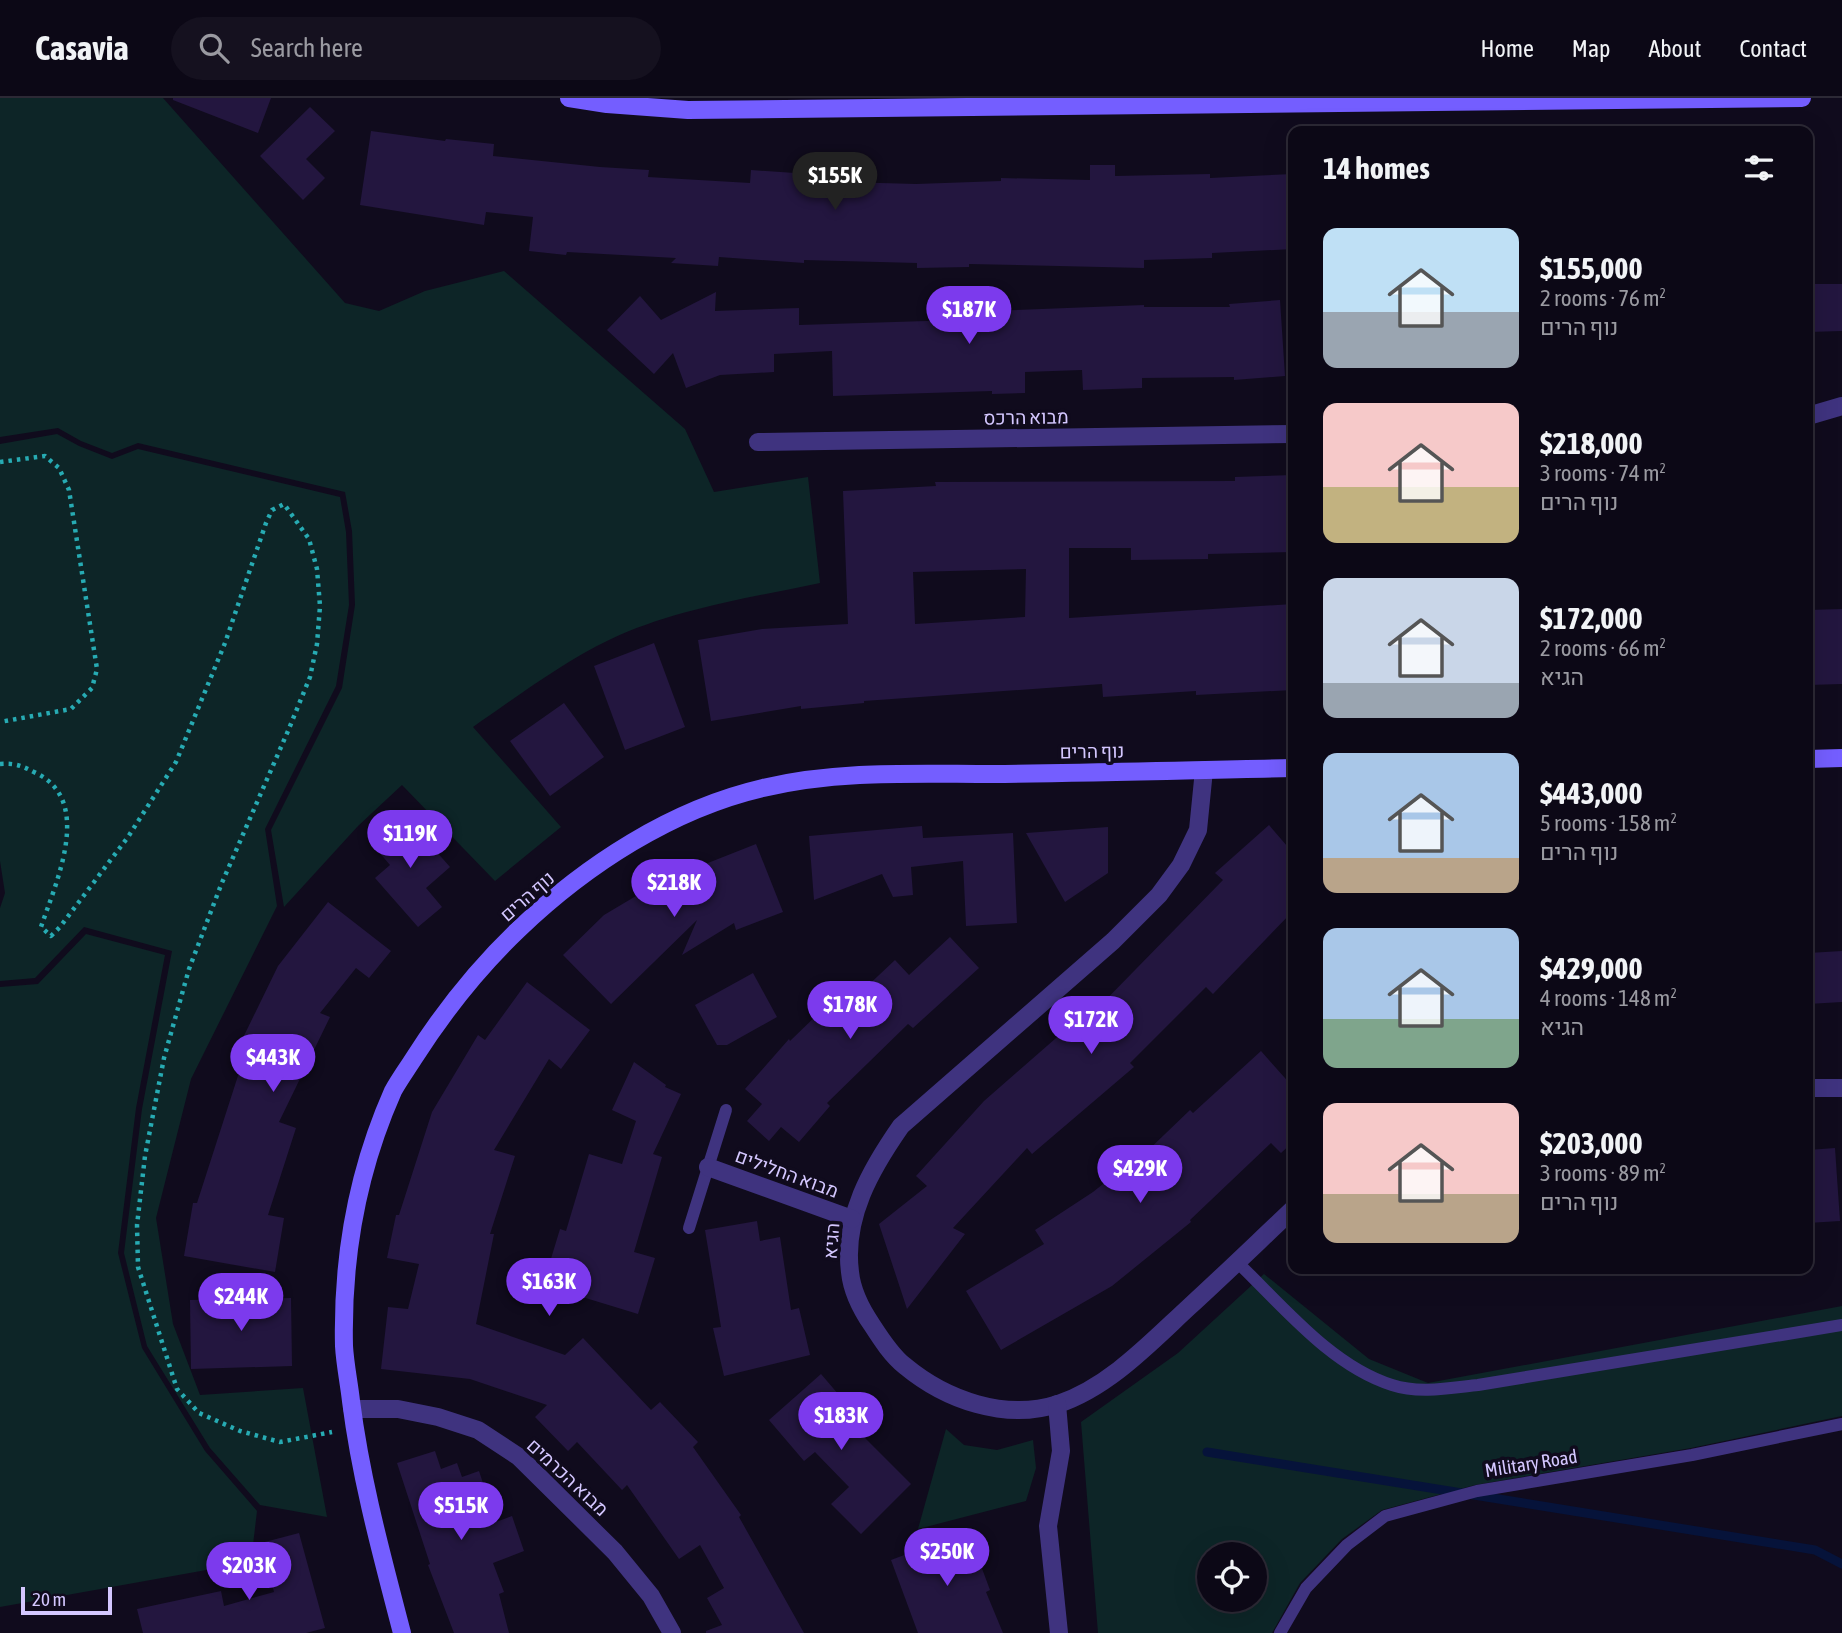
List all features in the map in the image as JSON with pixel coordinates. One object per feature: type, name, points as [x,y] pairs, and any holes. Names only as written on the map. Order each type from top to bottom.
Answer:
[{"type":"street","points":[[569,98],[607,104],[688,110],[871,103],[1802,98]]},
{"type":"street","points":[[1813,415],[1842,406]]},
{"type":"street","name":"מבוא הרכס","points":[[758,442],[1288,434]]},
{"type":"street","points":[[1813,759],[1842,758]]},
{"type":"street","name":"נוף הרים","points":[[402,1633],[364,1484],[344,1349],[348,1257],[355,1204],[394,1089],[445,1014],[490,959],[548,902],[601,862],[651,832],[702,808],[763,788],[837,777],[902,773],[1288,768]]},
{"type":"street","name":"הגיא","points":[[1204,770],[1198,830],[1181,865],[1159,895],[1113,941],[901,1126],[875,1164],[852,1219],[850,1272],[859,1306],[903,1365],[937,1388],[971,1403],[1017,1410],[1057,1404],[1102,1382],[1144,1349],[1288,1214]]},
{"type":"street","points":[[1813,1088],[1842,1088]]},
{"type":"street","name":"מבוא החלילים","points":[[708,1167],[852,1219]]},
{"type":"street","points":[[1057,1404],[1061,1451],[1048,1526],[1059,1633]]},
{"type":"street","name":"מבוא הכרמים","points":[[352,1409],[398,1409],[438,1417],[478,1430],[519,1457],[615,1552],[651,1596],[672,1633]]},
{"type":"lane","points":[[689,1228],[726,1110]]},
{"type":"lane","points":[[1237,1262],[1332,1353],[1392,1385],[1423,1390],[1478,1385],[1842,1325]]},
{"type":"lane","name":"Military Road","points":[[1280,1633],[1306,1588],[1347,1545],[1385,1517],[1477,1491],[1692,1455],[1842,1424]]},
{"type":"path","points":[[0,462],[45,456],[59,468],[69,490],[97,670],[92,688],[71,709],[0,722]]},
{"type":"path","points":[[0,764],[16,763],[47,778],[61,796],[69,820],[65,851],[41,927],[51,936],[128,837],[176,762],[225,643],[266,523],[272,510],[284,504],[309,539],[317,569],[320,606],[317,644],[310,677],[221,885],[189,969],[164,1058],[145,1156],[137,1224],[138,1267],[177,1389],[199,1413],[240,1431],[280,1442],[354,1427]]},
{"type":"green space","points":[[0,98],[163,98],[345,303],[379,311],[425,291],[504,271],[685,429],[714,492],[808,477],[820,583],[686,612],[634,629],[574,659],[473,727],[561,827],[495,881],[402,785],[358,826],[284,907],[271,830],[342,688],[355,605],[352,531],[345,492],[138,443],[112,453],[81,441],[58,428],[0,437]]},
{"type":"green space","points":[[57,434],[112,459],[138,449],[340,497],[346,532],[349,605],[336,686],[265,829],[277,906],[191,1079],[156,1218],[173,1324],[200,1395],[303,1388],[327,1517],[260,1505],[210,1448],[147,1346],[124,1253],[142,1109],[172,951],[84,927],[35,978],[0,981],[0,908],[5,893],[0,861],[0,444]]},
{"type":"green space","points":[[86,934],[165,955],[136,1108],[118,1253],[142,1348],[205,1451],[257,1511],[251,1562],[0,1607],[0,987],[38,984]]},
{"type":"green space","points":[[1264,1274],[1369,1359],[1428,1383],[1842,1306],[1842,1416],[1691,1448],[1475,1485],[1382,1510],[1342,1539],[1300,1583],[1272,1633],[1098,1633],[1081,1422],[1178,1353]]},
{"type":"green space","points":[[946,1429],[964,1445],[997,1450],[1033,1440],[1036,1468],[1026,1501],[918,1529]]},
{"type":"building","points":[[173,98],[271,98],[258,133]]},
{"type":"building","points":[[310,107],[335,131],[306,159],[325,178],[303,200],[260,156]]},
{"type":"building","points":[[371,131],[445,141],[494,144],[493,156],[649,170],[648,177],[750,183],[751,170],[810,174],[809,181],[916,184],[1001,181],[1001,178],[1090,180],[1090,165],[1115,165],[1115,176],[1210,174],[1210,178],[1288,174],[1288,249],[1212,253],[1212,258],[1144,260],[1144,268],[969,264],[969,267],[917,268],[917,263],[804,260],[804,263],[719,257],[718,266],[671,263],[676,258],[567,252],[566,255],[529,251],[533,217],[486,212],[484,225],[360,205]]},
{"type":"building","points":[[1813,284],[1842,284],[1842,331],[1813,332]]},
{"type":"building","points":[[716,292],[715,311],[799,308],[799,325],[990,319],[990,311],[1144,305],[1230,307],[1229,304],[1280,300],[1285,376],[1234,380],[1234,377],[1142,378],[1142,388],[1083,390],[1082,370],[1025,372],[1025,393],[992,394],[992,391],[833,396],[832,351],[774,354],[774,372],[720,375],[686,388],[673,353],[654,374],[607,330],[640,296],[661,320]]},
{"type":"building","points":[[1288,475],[1288,552],[1208,554],[1208,559],[1131,560],[1131,548],[1069,548],[1069,618],[1288,604],[1288,690],[1196,695],[1196,691],[1103,697],[1102,684],[864,701],[801,709],[801,706],[711,721],[698,640],[762,629],[848,624],[843,491],[936,486],[935,482],[1235,481],[1235,477]],"holes":[[[1026,569],[1025,617],[915,624],[913,572]]]},
{"type":"building","points":[[1842,609],[1842,684],[1813,685],[1813,610]]},
{"type":"building","points":[[654,643],[685,727],[625,750],[594,666]]},
{"type":"building","points":[[564,703],[604,757],[550,796],[510,741]]},
{"type":"building","points":[[405,816],[450,867],[426,888],[442,907],[418,927],[375,878],[390,865],[373,845]]},
{"type":"building","points":[[1269,825],[1288,849],[1288,916],[1213,994],[1206,987],[1130,1063],[1134,1067],[1032,1154],[1027,1148],[953,1228],[965,1234],[907,1309],[879,1224],[927,1186],[916,1176],[984,1101],[1087,1011],[1091,1015],[1223,880],[1215,873]]},
{"type":"building","points":[[922,826],[923,838],[1013,833],[1017,923],[966,926],[963,861],[911,867],[913,895],[893,897],[882,874],[814,900],[809,836]]},
{"type":"building","points":[[1108,827],[1108,873],[1065,902],[1026,833]]},
{"type":"building","points":[[756,844],[783,912],[736,930],[734,923],[682,955],[697,920],[611,1004],[563,955],[604,915],[678,871],[680,874]]},
{"type":"building","points":[[328,902],[391,951],[369,978],[356,968],[320,1013],[330,1017],[279,1122],[296,1128],[268,1215],[284,1218],[275,1272],[184,1256],[193,1203],[197,1203],[245,1054],[237,1050],[278,966]]},
{"type":"building","points":[[950,937],[979,968],[913,1028],[908,1024],[827,1103],[830,1106],[799,1142],[781,1127],[769,1141],[747,1121],[762,1104],[745,1089],[789,1039],[790,1041],[821,1011],[825,1022],[828,1021],[824,986],[845,1007],[895,960],[909,975]]},
{"type":"building","points":[[1842,951],[1842,1002],[1813,1004],[1813,953]]},
{"type":"building","points":[[753,973],[777,1017],[727,1045],[717,1045],[695,1005]]},
{"type":"building","points":[[527,982],[590,1030],[561,1069],[549,1059],[494,1150],[515,1156],[490,1234],[494,1234],[476,1324],[565,1355],[583,1338],[651,1410],[660,1402],[698,1442],[693,1447],[741,1515],[739,1517],[804,1633],[706,1633],[722,1625],[707,1598],[724,1588],[700,1545],[679,1559],[627,1485],[622,1490],[577,1442],[568,1451],[535,1417],[547,1405],[470,1379],[381,1369],[388,1307],[408,1309],[419,1264],[387,1258],[396,1215],[399,1215],[432,1112],[478,1035],[485,1040]]},
{"type":"building","points":[[1261,1051],[1288,1081],[1288,1147],[1281,1153],[1271,1143],[1190,1220],[1191,1222],[1112,1286],[1001,1350],[966,1291],[1044,1244],[1035,1230],[1093,1192],[1138,1156],[1140,1158],[1190,1110],[1193,1113]]},
{"type":"building","points":[[634,1062],[666,1085],[665,1087],[681,1094],[653,1154],[662,1157],[634,1252],[655,1258],[638,1314],[543,1285],[560,1229],[566,1231],[589,1154],[622,1164],[636,1121],[612,1110]]},
{"type":"building","points":[[1835,1148],[1840,1221],[1813,1223],[1813,1150]]},
{"type":"building","points":[[757,1221],[760,1241],[780,1237],[791,1310],[799,1308],[810,1355],[724,1376],[713,1328],[721,1327],[705,1230]]},
{"type":"building","points":[[291,1298],[292,1366],[191,1369],[190,1300]]},
{"type":"building","points":[[821,1374],[857,1416],[849,1422],[911,1484],[861,1534],[831,1504],[849,1487],[815,1452],[804,1461],[769,1420]]},
{"type":"building","points":[[435,1451],[441,1469],[457,1463],[462,1477],[479,1471],[496,1522],[512,1516],[524,1551],[493,1563],[504,1592],[499,1594],[509,1633],[454,1633],[428,1565],[430,1564],[397,1463]]},
{"type":"building","points":[[968,1531],[990,1590],[986,1592],[1003,1633],[918,1633],[891,1560]]},
{"type":"building","points":[[299,1533],[325,1628],[306,1633],[143,1633],[137,1609],[221,1591],[224,1606],[274,1592],[261,1543]]},
{"type":"waterway","points":[[1207,1452],[1815,1550],[1842,1564]]}]
